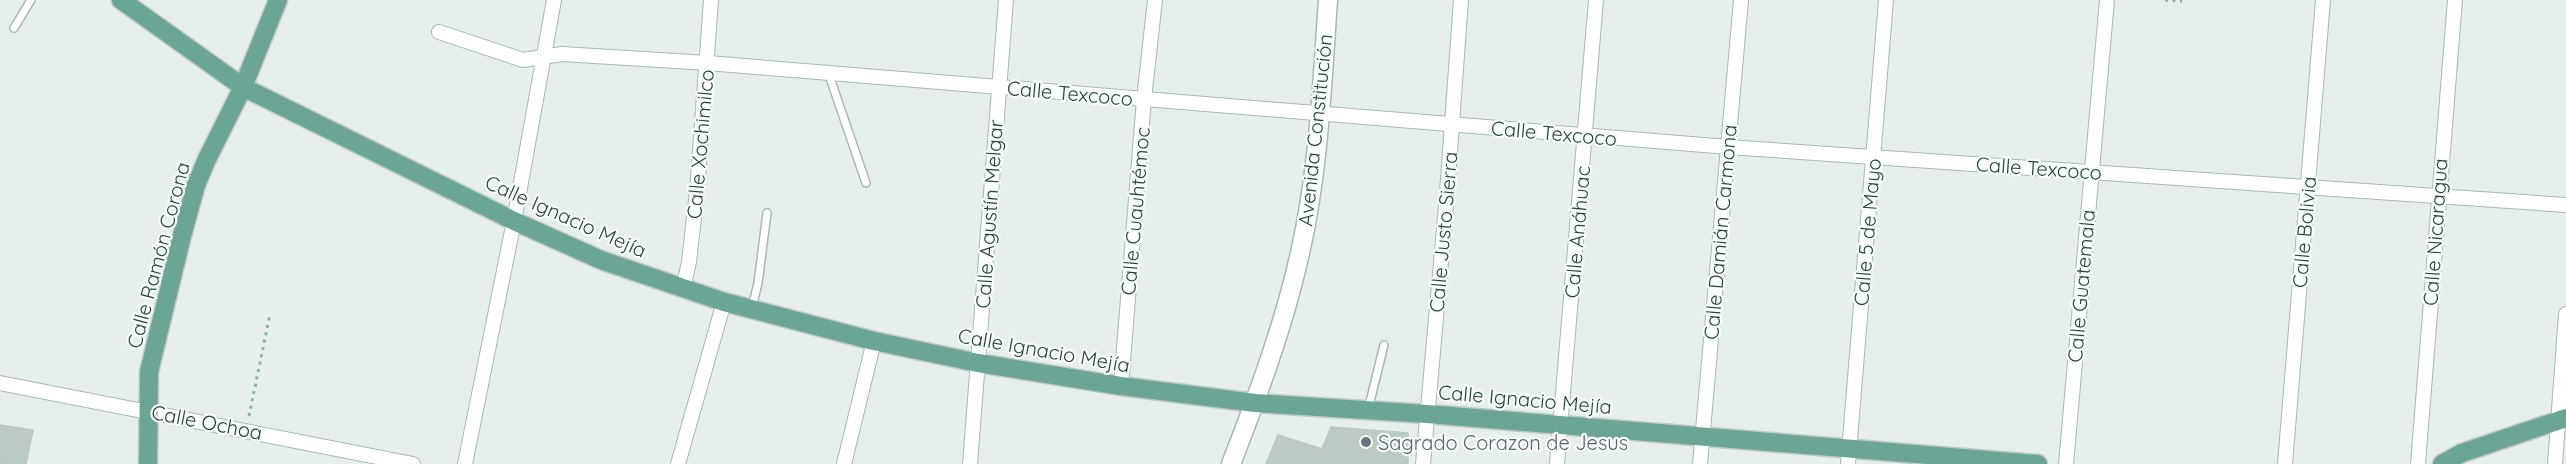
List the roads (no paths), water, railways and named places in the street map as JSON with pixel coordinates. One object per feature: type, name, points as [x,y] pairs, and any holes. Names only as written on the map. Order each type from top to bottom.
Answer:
[{"type":"main road","name":"Calle Ignacio Mejía","points":[[121,0],[243,87],[514,221],[601,260],[724,302],[874,341],[978,363],[1121,386],[1255,403],[1702,436],[1849,456],[2037,464]]},
{"type":"main road","name":"Calle Ramón Corona","points":[[148,464],[149,372],[194,195],[207,159],[243,87],[278,0]]},
{"type":"main road","points":[[2442,464],[2462,453],[2562,419]]},
{"type":"street","points":[[465,464],[514,221],[554,0]]},
{"type":"street","name":"Calle Xochimilco","points":[[683,288],[689,262],[694,215],[708,63],[711,0]]},
{"type":"street","name":"Calle Agustín Melgar","points":[[970,464],[1006,0]]},
{"type":"street","name":"Calle Cuauhtémoc","points":[[1121,386],[1144,99],[1155,0]]},
{"type":"street","name":"Avenida Constitución","points":[[1231,464],[1255,403],[1287,306],[1301,251],[1314,175],[1328,0]]},
{"type":"street","name":"Calle Justo Sierra","points":[[1423,464],[1453,125],[1461,0]]},
{"type":"street","name":"Calle Anáhuac","points":[[1557,464],[1596,0]]},
{"type":"street","name":"Calle Damián Carmona","points":[[1700,464],[1742,0]]},
{"type":"street","name":"Calle 5 de Mayo","points":[[1849,456],[1886,0]]},
{"type":"street","name":"Calle Guatemala","points":[[2066,464],[2107,0]]},
{"type":"street","name":"Calle Bolivia","points":[[2285,464],[2323,0]]},
{"type":"street","name":"Calle Nicaragua","points":[[2418,464],[2455,0]]},
{"type":"street","name":"Calle Texcoco","points":[[439,32],[523,60],[562,54],[708,63],[1728,147],[1874,155],[2566,205]]},
{"type":"street","points":[[678,464],[724,302]]},
{"type":"street","points":[[2555,464],[2562,419],[2566,314]]},
{"type":"street","points":[[844,464],[874,341]]},
{"type":"street","name":"Calle Ochoa","points":[[0,383],[247,429],[413,464]]},
{"type":"lane","points":[[14,28],[32,0]]},
{"type":"lane","points":[[828,72],[866,183]]},
{"type":"lane","points":[[752,310],[758,283],[766,213]]},
{"type":"lane","points":[[1368,410],[1384,345]]},
{"type":"place","name":"Sagrado Corazon de Jesus","points":[[1366,442]]}]
